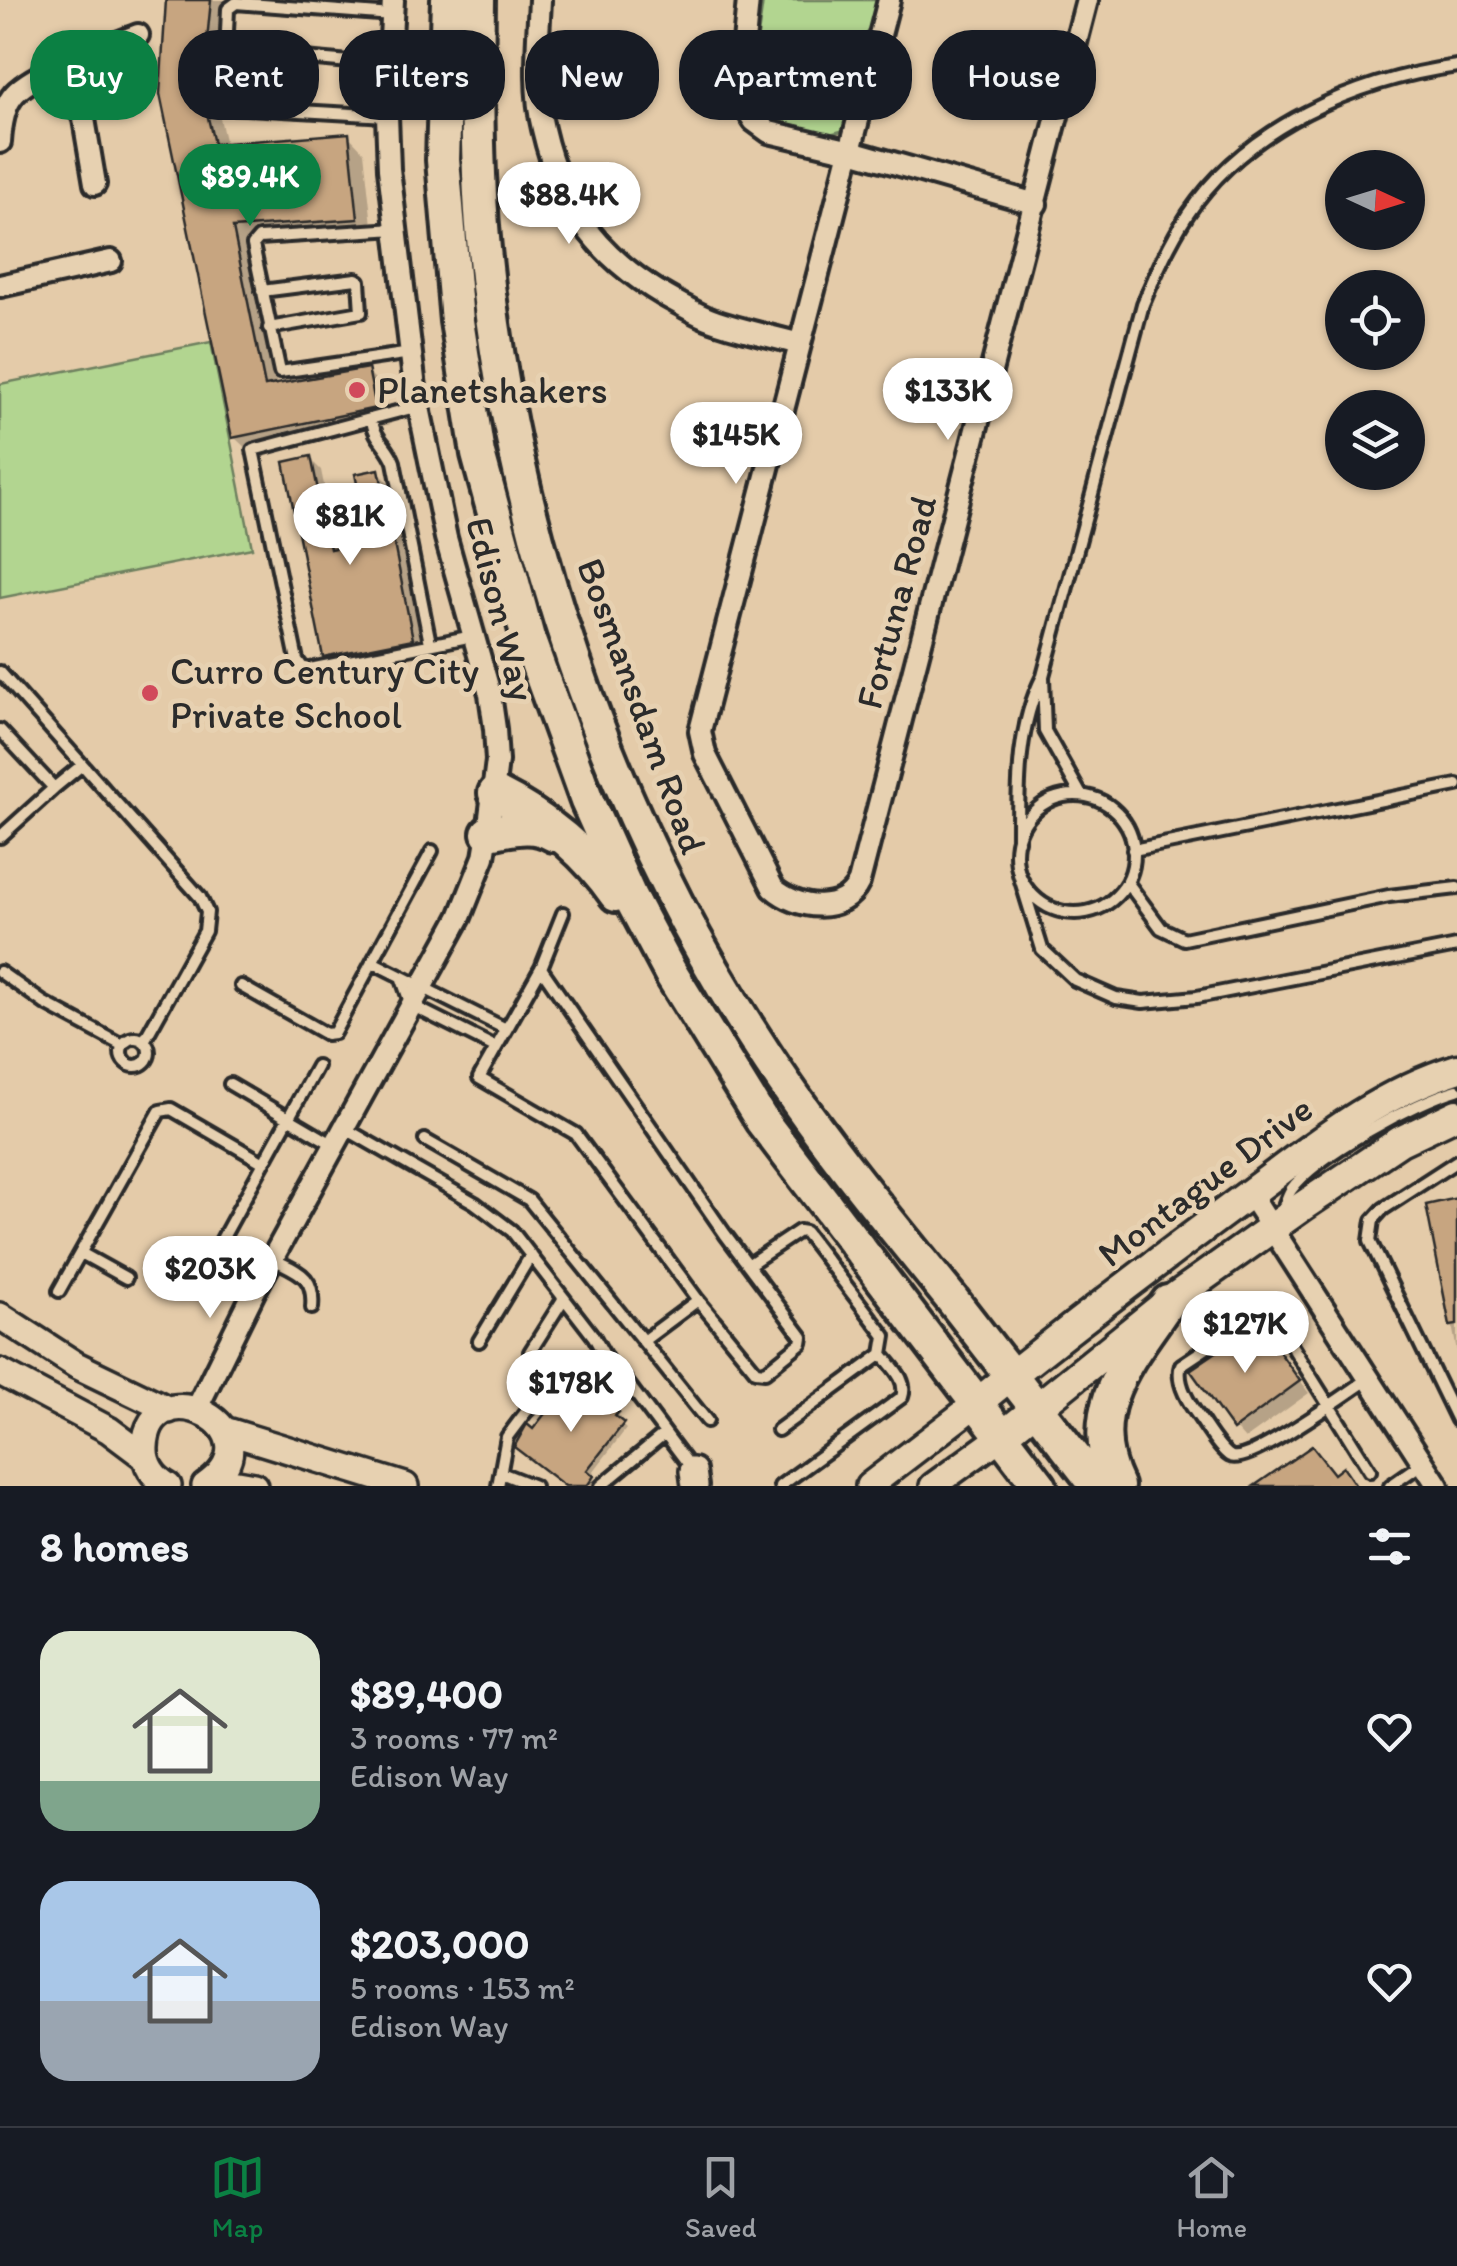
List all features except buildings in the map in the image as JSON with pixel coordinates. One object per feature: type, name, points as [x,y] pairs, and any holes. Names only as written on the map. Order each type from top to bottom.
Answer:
[{"type":"main road","name":"Bosmansdam Road","points":[[448,0],[443,160],[457,321],[478,454],[528,638],[587,801],[630,897],[670,972],[762,1121],[995,1389],[1037,1409],[1097,1486]]},
{"type":"main road","name":"Bosmansdam Road","points":[[478,0],[477,148],[493,321],[516,448],[565,630],[629,806],[662,877],[753,1036],[995,1389]]},
{"type":"main road","points":[[495,793],[542,819],[571,845],[612,889],[670,972]]},
{"type":"main road","points":[[488,833],[532,827],[571,845]]},
{"type":"main road","name":"Montague Drive","points":[[995,1389],[1352,1119],[1395,1093],[1457,1070]]},
{"type":"main road","name":"Montague Drive","points":[[1002,1436],[1168,1302],[1400,1142],[1457,1114]]},
{"type":"main road","points":[[1117,1486],[1103,1444],[1107,1404],[1120,1374],[1168,1302]]},
{"type":"main road","points":[[995,1389],[1009,1413],[1002,1436],[1040,1486]]},
{"type":"street","points":[[540,0],[537,58],[542,126],[556,175],[610,259],[653,290],[709,319],[800,344],[889,0]]},
{"type":"street","points":[[748,0],[740,86],[746,112],[769,132],[1036,204]]},
{"type":"street","name":"Fortuna Road","points":[[800,344],[700,730],[705,754],[774,888],[782,895],[836,906],[848,898],[859,882],[1088,0]]},
{"type":"street","points":[[0,142],[8,102],[16,91],[30,84]]},
{"type":"street","points":[[84,120],[96,184]]},
{"type":"street","name":"Edison Way","points":[[197,1408],[272,1258],[412,1006],[412,982],[460,918],[484,857],[495,793],[496,729],[446,538],[419,406],[386,120]]},
{"type":"street","points":[[0,286],[111,261]]},
{"type":"street","points":[[1250,1194],[1438,1486]]},
{"type":"street","points":[[0,1316],[76,1365],[169,1410]]},
{"type":"street","points":[[0,1372],[110,1430],[154,1475]]},
{"type":"street","points":[[869,1486],[995,1389]]},
{"type":"street","points":[[154,1475],[144,1446],[152,1424],[169,1410],[183,1406],[197,1408],[218,1420],[224,1430],[228,1451],[222,1471],[210,1482]]},
{"type":"street","points":[[224,1430],[405,1486]]},
{"type":"street","points":[[933,1486],[1002,1436]]},
{"type":"street","points":[[210,1482],[254,1486]]},
{"type":"lane","points":[[227,30],[228,9],[236,2],[392,8]]},
{"type":"lane","points":[[1457,66],[1410,72],[1358,89],[1296,119],[1220,174],[1189,212],[1161,259],[1143,304],[1043,676],[1024,731],[1018,841],[1019,874],[1042,949],[1075,980],[1116,998],[1143,1002],[1196,997],[1457,946]]},
{"type":"lane","points":[[397,229],[255,240],[269,328],[277,367],[282,372],[411,352]]},
{"type":"lane","points":[[262,291],[359,281],[362,312],[269,328]]},
{"type":"lane","points":[[419,406],[252,450],[297,660],[302,667],[310,668],[474,636]]},
{"type":"lane","points":[[372,420],[375,437],[394,462],[430,644]]},
{"type":"lane","points":[[0,672],[200,897],[207,912],[205,931],[144,1041],[149,1057],[135,1067],[122,1058],[122,1045]]},
{"type":"lane","points":[[1043,676],[1045,731],[1081,795]]},
{"type":"lane","points":[[0,730],[54,788]]},
{"type":"lane","points":[[0,837],[82,764]]},
{"type":"lane","points":[[1133,850],[1457,786]]},
{"type":"lane","points":[[1018,841],[1034,812],[1064,796],[1081,795],[1113,808],[1124,821],[1133,850],[1132,869],[1115,897],[1099,908],[1080,913],[1043,904],[1019,874]]},
{"type":"lane","points":[[241,986],[332,1034],[432,851]]},
{"type":"lane","points":[[1127,882],[1160,928],[1184,940],[1389,896],[1457,888]]},
{"type":"lane","points":[[541,968],[748,1266],[802,1337],[801,1343],[765,1372],[756,1371],[698,1300],[576,1134],[480,1080],[480,1073],[541,968],[563,914]]},
{"type":"lane","points":[[374,963],[506,1029]]},
{"type":"lane","points":[[0,972],[44,1002],[122,1045]]},
{"type":"lane","points":[[412,1006],[495,1047]]},
{"type":"lane","points":[[122,1045],[132,1038],[144,1041]]},
{"type":"lane","points":[[254,1292],[208,1266],[317,1066]]},
{"type":"lane","points":[[230,1084],[288,1118],[339,1136],[497,1218],[512,1231],[594,1337],[608,1362],[697,1481]]},
{"type":"lane","points":[[1274,1229],[1292,1189],[1324,1162],[1396,1113],[1457,1090]]},
{"type":"lane","points":[[58,1292],[160,1112],[166,1108],[264,1163]]},
{"type":"lane","points":[[424,1140],[530,1200],[707,1421]]},
{"type":"lane","points":[[1457,1161],[1383,1209],[1370,1230],[1370,1241],[1457,1420]]},
{"type":"lane","points":[[748,1266],[804,1231],[885,1336],[882,1354],[778,1430]]},
{"type":"lane","points":[[80,1253],[126,1278]]},
{"type":"lane","points":[[480,1341],[530,1256]]},
{"type":"lane","points":[[272,1258],[309,1281],[312,1308]]},
{"type":"lane","points":[[530,1352],[564,1298]]},
{"type":"lane","points":[[643,1341],[698,1300]]},
{"type":"lane","points":[[1370,1378],[1329,1405],[1252,1453],[1233,1457],[1198,1416],[1178,1372],[1181,1365],[1259,1313],[1270,1314],[1329,1405],[1370,1470]]},
{"type":"lane","points":[[780,1486],[902,1398],[903,1380],[882,1354]]},
{"type":"lane","points":[[534,1486],[500,1480],[507,1438],[560,1379],[578,1368],[608,1362]]},
{"type":"lane","points":[[601,1486],[664,1433]]},
{"type":"lane","points":[[1390,1486],[1423,1463]]},
{"type":"green space","points":[[763,0],[879,0],[871,30],[759,30]]},
{"type":"green space","points":[[771,120],[848,120],[846,129],[825,135]]},
{"type":"green space","points":[[211,342],[252,548],[0,598],[0,384]]},
{"type":"place","name":"Planetshakers","points":[[357,390]]},
{"type":"place","name":"Curro Century City Private School","points":[[150,693]]}]
